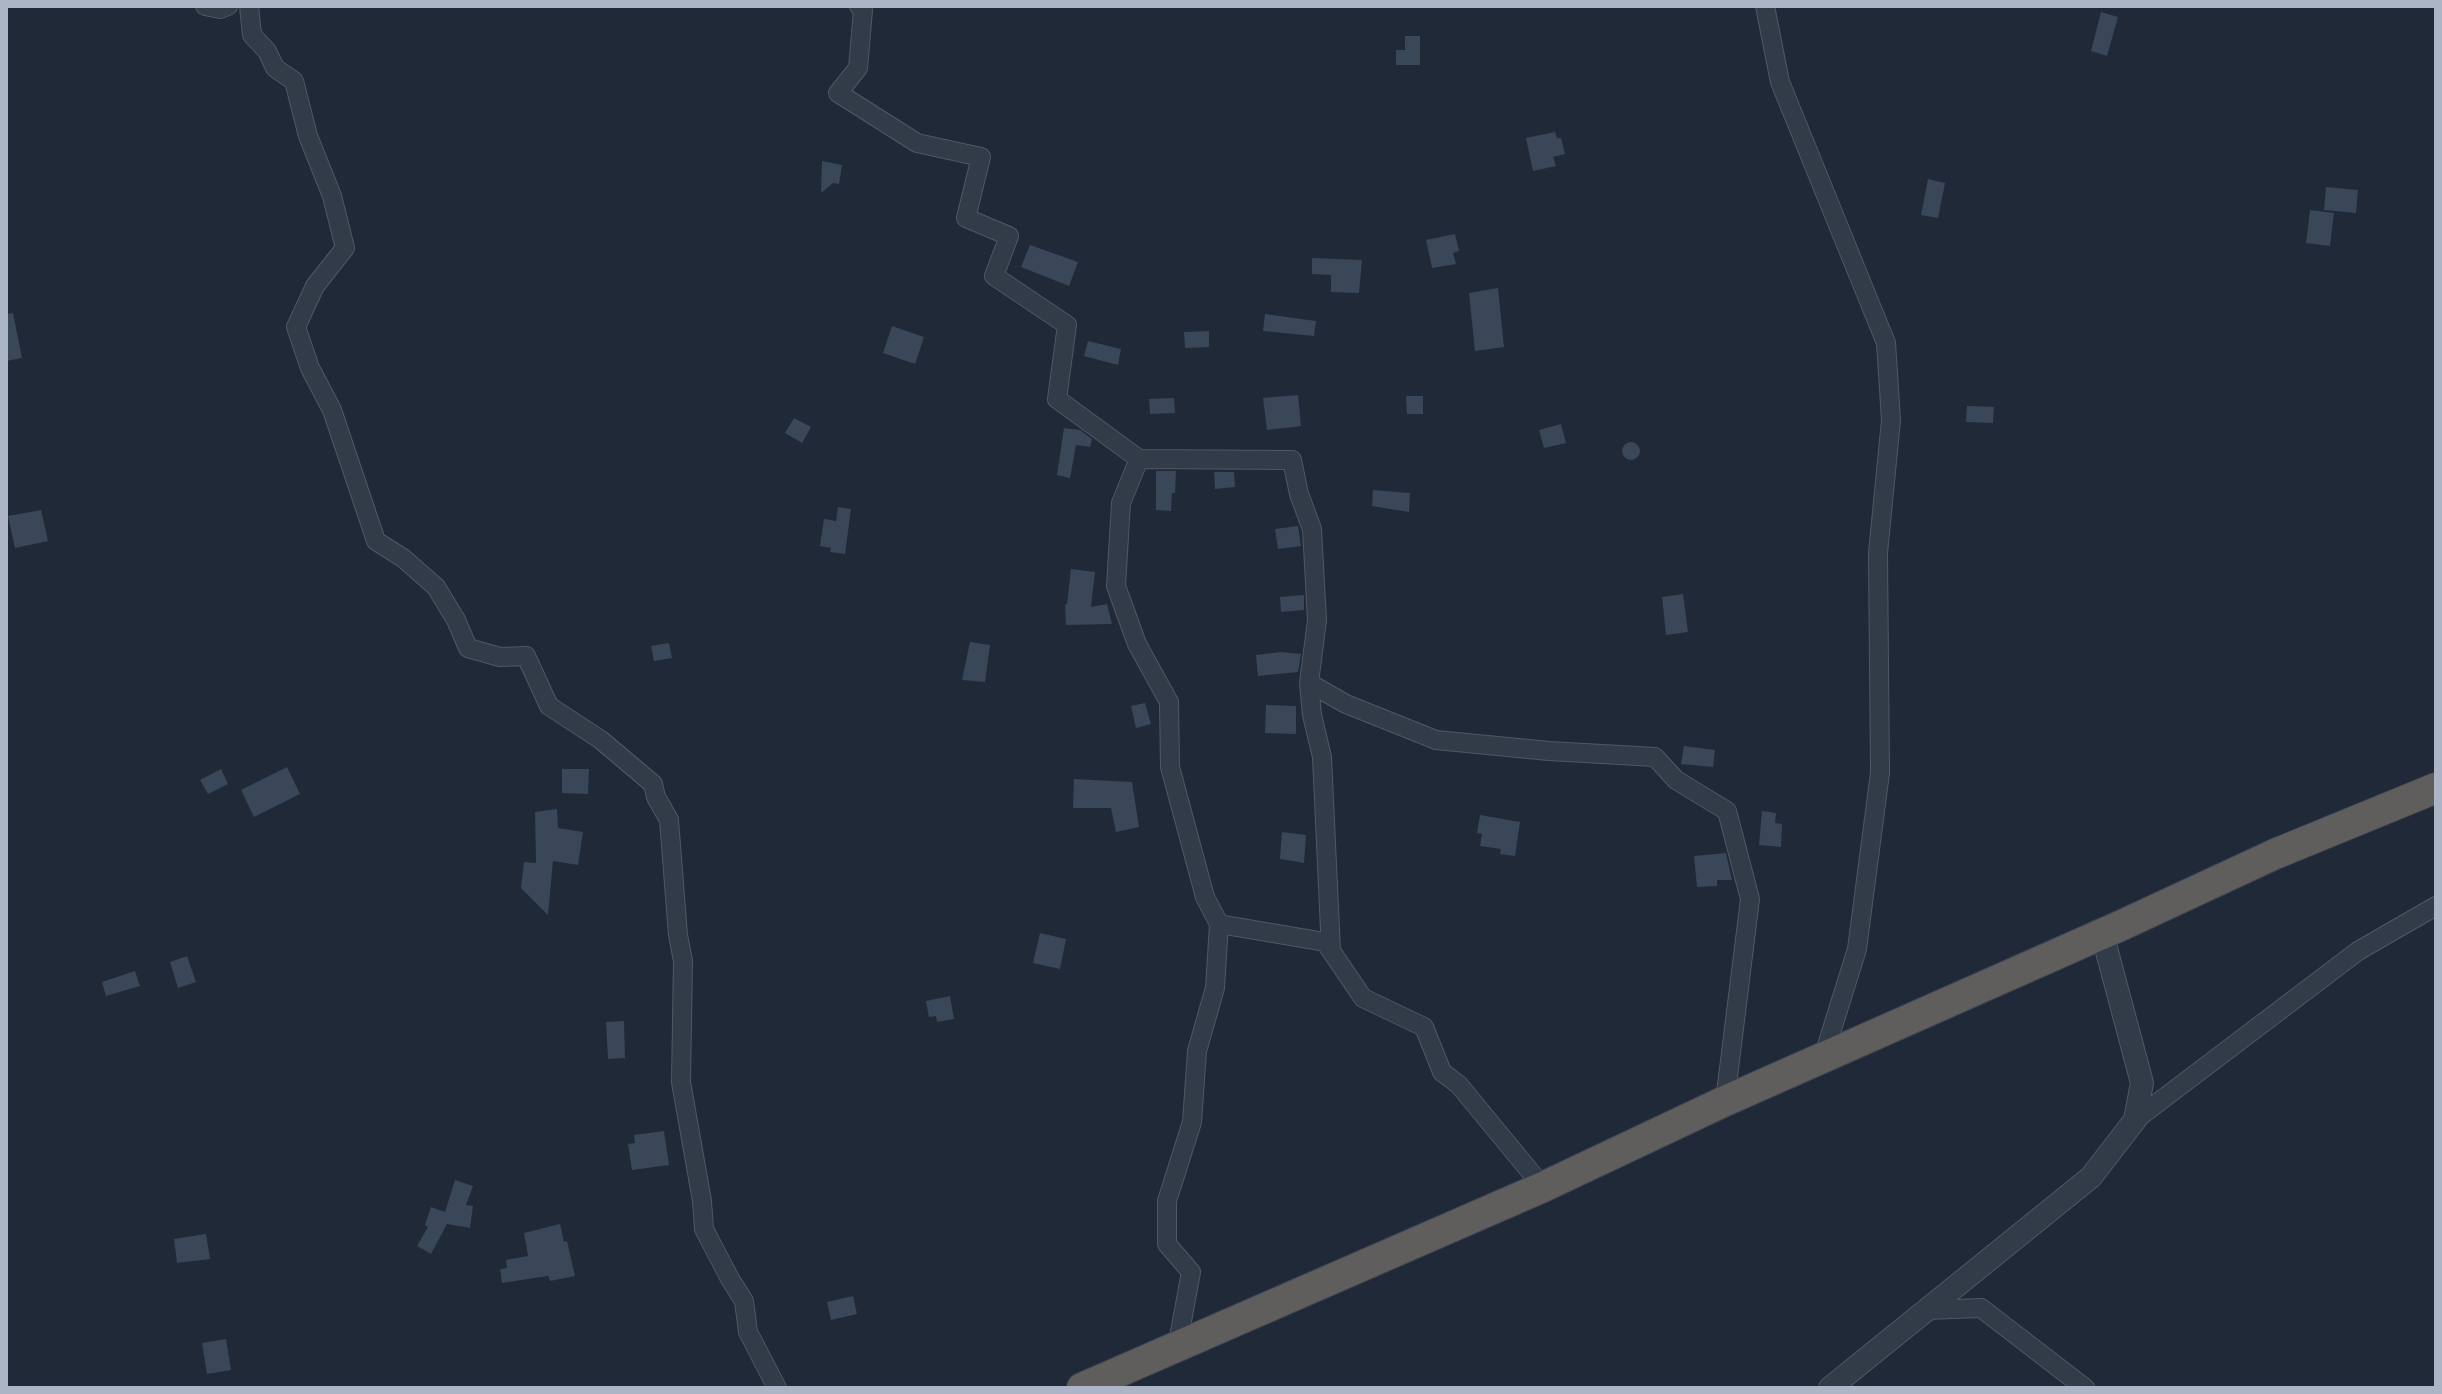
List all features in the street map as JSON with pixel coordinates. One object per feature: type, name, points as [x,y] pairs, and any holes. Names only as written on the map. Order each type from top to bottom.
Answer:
[{"type":"highway","points":[[1082,1388],[1543,1187],[1725,1101],[2275,854],[2436,788]]},
{"type":"street","points":[[205,6],[220,9],[228,6]]},
{"type":"street","points":[[249,6],[252,35],[267,51],[275,68],[294,81],[308,136],[332,196],[345,248],[315,286],[296,327],[310,368],[332,410],[376,541],[403,558],[436,587],[468,648],[500,657],[526,656],[549,706],[601,740],[653,784],[656,797],[669,820],[678,935],[683,961],[681,1082],[704,1229],[744,1301],[748,1332],[777,1388]]},
{"type":"street","points":[[859,6],[863,10],[858,68],[838,93],[917,143],[981,157],[966,218],[1009,236],[994,276],[1067,325],[1057,399],[1139,459],[1292,460],[1313,541],[1317,620],[1309,683],[1312,715],[1322,757],[1331,951]]},
{"type":"street","points":[[1765,6],[1780,82],[1886,343],[1891,420],[1878,553],[1880,773],[1857,949],[1823,1058]]},
{"type":"street","points":[[1139,459],[1121,503],[1116,586],[1137,644],[1169,702],[1170,767],[1205,897],[1219,924],[1215,988],[1197,1051],[1192,1122],[1167,1201],[1167,1244],[1191,1272],[1177,1348]]},
{"type":"street","points":[[1309,683],[1346,704],[1436,740],[1655,757],[1676,780],[1727,811],[1750,899],[1725,1101]]},
{"type":"street","points":[[1830,1388],[2091,1177],[2135,1120],[2358,951],[2436,906]]},
{"type":"street","points":[[1219,924],[1325,942],[1363,998],[1424,1027],[1442,1072],[1459,1085],[1543,1187]]},
{"type":"street","points":[[2102,933],[2142,1083],[2135,1120]]},
{"type":"street","points":[[1927,1310],[1981,1308],[2085,1388]]},
{"type":"building","points":[[2101,12],[2118,17],[2107,56],[2091,51]]},
{"type":"building","points":[[1405,36],[1420,36],[1420,65],[1396,65],[1396,50],[1405,50]]},
{"type":"building","points":[[1555,132],[1557,138],[1561,138],[1565,154],[1553,157],[1556,166],[1533,171],[1526,138]]},
{"type":"building","points":[[822,161],[842,165],[839,184],[833,183],[821,193]]},
{"type":"building","points":[[1928,179],[1945,183],[1938,218],[1921,215]]},
{"type":"building","points":[[2326,187],[2358,190],[2356,213],[2324,210]]},
{"type":"building","points":[[2310,210],[2334,213],[2330,246],[2306,243]]},
{"type":"building","points":[[1455,234],[1459,251],[1453,253],[1456,264],[1432,268],[1426,240]]},
{"type":"building","points":[[1030,245],[1078,262],[1069,286],[1021,267]]},
{"type":"building","points":[[1312,258],[1362,260],[1359,293],[1331,292],[1331,275],[1312,274]]},
{"type":"building","points":[[1498,288],[1504,347],[1475,351],[1469,293]]},
{"type":"building","points":[[13,313],[22,358],[6,361],[6,314]]},
{"type":"building","points":[[1265,314],[1316,321],[1314,336],[1263,331]]},
{"type":"building","points":[[892,326],[924,337],[915,364],[883,353]]},
{"type":"building","points":[[1209,331],[1209,347],[1185,348],[1184,332]]},
{"type":"building","points":[[1088,341],[1121,349],[1118,365],[1084,356]]},
{"type":"building","points":[[1298,395],[1301,426],[1267,430],[1263,398]]},
{"type":"building","points":[[1406,396],[1423,396],[1423,414],[1407,414]]},
{"type":"building","points":[[1174,398],[1175,413],[1150,414],[1149,399]]},
{"type":"building","points":[[1967,406],[1994,407],[1993,423],[1966,422]]},
{"type":"building","points":[[794,418],[811,427],[802,443],[785,433]]},
{"type":"building","points":[[1561,424],[1566,443],[1544,448],[1539,430]]},
{"type":"building","points":[[1064,428],[1080,430],[1092,439],[1090,447],[1076,445],[1070,478],[1057,475]]},
{"type":"building","points":[[1631,442],[1640,451],[1631,460],[1622,451]]},
{"type":"building","points":[[1156,471],[1176,471],[1171,511],[1156,510]]},
{"type":"building","points":[[1214,472],[1234,472],[1235,487],[1215,489]]},
{"type":"building","points":[[1373,490],[1410,493],[1409,512],[1372,506]]},
{"type":"building","points":[[838,507],[851,509],[845,554],[830,552],[831,548],[820,546],[824,519],[836,521]]},
{"type":"building","points":[[41,510],[48,541],[15,548],[8,516]]},
{"type":"building","points":[[1298,526],[1301,546],[1278,549],[1275,529]]},
{"type":"building","points":[[1071,569],[1095,572],[1091,607],[1107,604],[1112,624],[1066,625],[1065,605]]},
{"type":"building","points":[[1683,594],[1688,632],[1666,635],[1662,597]]},
{"type":"building","points":[[1304,595],[1304,610],[1281,612],[1280,597]]},
{"type":"building","points":[[970,642],[990,645],[985,682],[962,680]]},
{"type":"building","points":[[669,643],[672,658],[654,661],[651,646]]},
{"type":"building","points":[[1281,652],[1301,654],[1298,672],[1258,676],[1256,655]]},
{"type":"building","points":[[1145,703],[1151,724],[1136,728],[1131,706]]},
{"type":"building","points":[[1266,705],[1296,706],[1296,734],[1265,733]]},
{"type":"building","points":[[1684,746],[1715,750],[1713,767],[1681,764]]},
{"type":"building","points":[[287,767],[300,794],[254,817],[241,790]]},
{"type":"building","points":[[221,769],[228,784],[208,794],[200,780]]},
{"type":"building","points":[[562,769],[589,769],[588,794],[562,793]]},
{"type":"building","points":[[1074,779],[1132,782],[1139,827],[1116,832],[1111,808],[1073,808]]},
{"type":"building","points":[[557,809],[558,828],[583,832],[578,865],[553,861],[548,915],[521,888],[524,862],[536,863],[535,812]]},
{"type":"building","points":[[1762,811],[1776,813],[1775,823],[1782,824],[1781,847],[1759,845]]},
{"type":"building","points":[[1480,815],[1520,822],[1515,856],[1500,854],[1501,849],[1480,846],[1482,834],[1477,833]]},
{"type":"building","points":[[1282,832],[1306,835],[1304,863],[1280,859]]},
{"type":"building","points":[[1726,853],[1732,880],[1717,880],[1717,886],[1697,887],[1694,856]]},
{"type":"building","points":[[1040,933],[1066,939],[1060,969],[1033,963]]},
{"type":"building","points":[[187,956],[196,982],[178,988],[170,962]]},
{"type":"building","points":[[135,971],[140,986],[106,996],[102,982]]},
{"type":"building","points":[[950,996],[954,1019],[937,1022],[936,1016],[929,1017],[926,1001]]},
{"type":"building","points":[[624,1021],[625,1058],[608,1059],[606,1022]]},
{"type":"building","points":[[664,1131],[669,1165],[632,1170],[628,1144],[635,1143],[634,1135]]},
{"type":"building","points":[[455,1180],[473,1186],[466,1205],[473,1206],[470,1228],[447,1224],[431,1254],[417,1246],[428,1227],[425,1225],[431,1207],[445,1212]]},
{"type":"building","points":[[560,1224],[575,1276],[550,1281],[548,1276],[502,1283],[500,1269],[507,1268],[506,1260],[528,1256],[524,1233]]},
{"type":"building","points":[[206,1234],[210,1259],[177,1263],[174,1239]]},
{"type":"building","points":[[853,1296],[857,1314],[831,1320],[827,1302]]},
{"type":"building","points":[[226,1339],[231,1370],[207,1374],[202,1343]]}]
